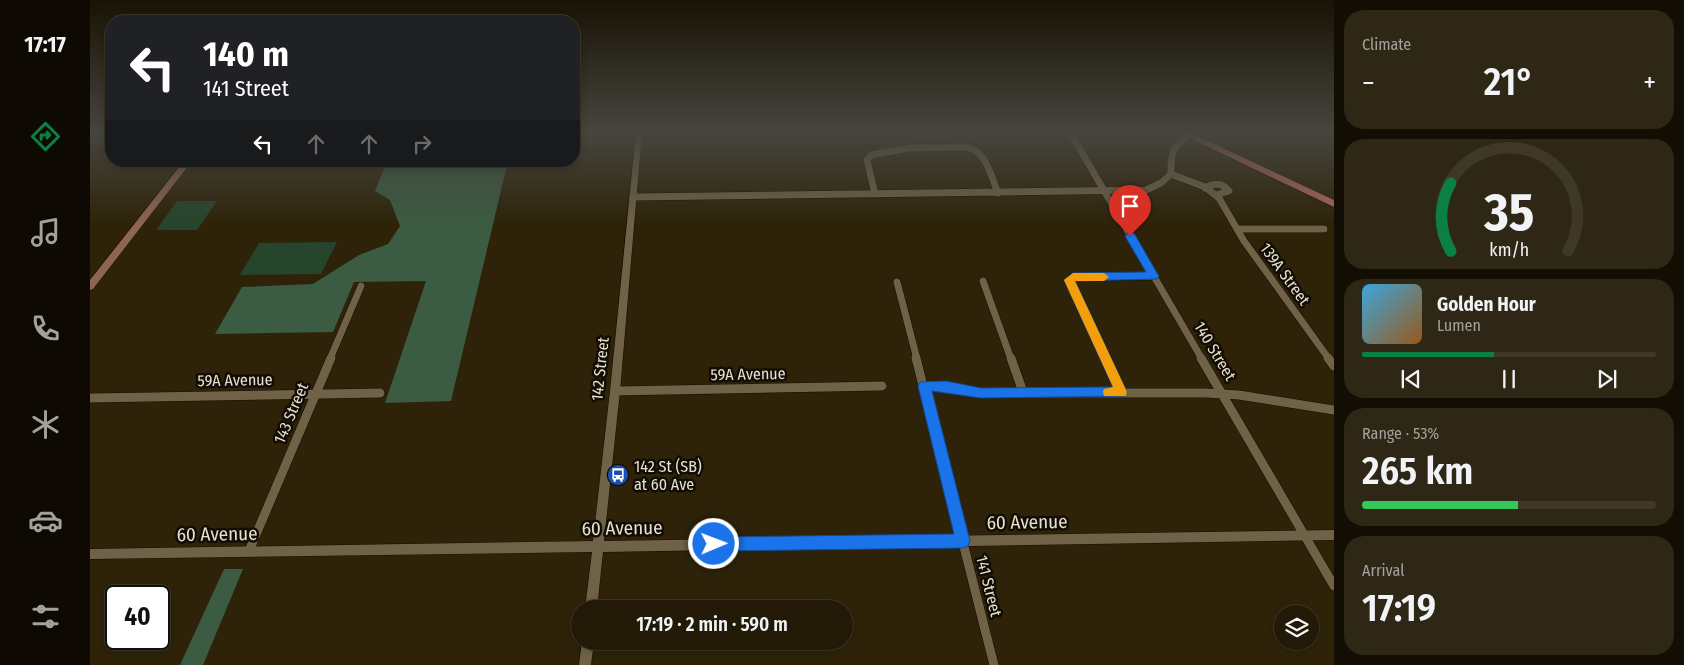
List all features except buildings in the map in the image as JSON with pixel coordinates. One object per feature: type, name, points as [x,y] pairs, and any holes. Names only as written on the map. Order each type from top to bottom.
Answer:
[{"type":"main road","points":[[1250,163],[1334,204]]},
{"type":"main road","points":[[1257,163],[1334,197]]},
{"type":"main road","points":[[90,287],[183,167]]},
{"type":"street","name":"142 Street","points":[[592,600],[615,391],[637,163]]},
{"type":"street","points":[[868,163],[876,194]]},
{"type":"street","points":[[986,163],[998,193]]},
{"type":"street","name":"140 Street","points":[[1088,163],[1334,586]]},
{"type":"street","points":[[633,197],[1146,190],[1161,183],[1171,174],[1171,163]]},
{"type":"street","name":"139A Street","points":[[1171,174],[1206,188],[1216,195],[1237,229],[1334,366]]},
{"type":"street","name":"139A Street","points":[[1206,188],[1211,184],[1218,184],[1224,186],[1229,191],[1216,195]]},
{"type":"street","points":[[1237,229],[1324,229]]},
{"type":"street","points":[[1121,392],[1070,284],[1070,278],[1154,276]]},
{"type":"street","points":[[983,281],[1023,392]]},
{"type":"street","name":"141 Street","points":[[897,282],[994,665]]},
{"type":"street","name":"143 Street","points":[[249,551],[361,286]]},
{"type":"street","name":"59A Avenue","points":[[615,391],[882,386]]},
{"type":"street","points":[[924,386],[946,386],[981,393],[1121,392],[1223,394],[1334,410]]},
{"type":"street","name":"59A Avenue","points":[[90,398],[380,393]]},
{"type":"street","name":"60 Avenue","points":[[90,554],[1334,535]]},
{"type":"street","points":[[585,665],[587,650]]},
{"type":"green space","points":[[385,167],[507,167],[451,401],[385,403],[426,281],[354,282],[333,332],[215,334],[242,287],[313,284],[359,255],[388,244],[400,226],[390,200],[375,191]]},
{"type":"green space","points":[[177,201],[217,201],[197,230],[156,230]]},
{"type":"green space","points":[[337,242],[321,274],[240,275],[259,243]]},
{"type":"green space","points":[[224,569],[243,569],[203,665],[180,665]]},
{"type":"slow traffic","points":[[1104,277],[1073,277],[1069,280],[1121,392],[1109,392]]},
{"type":"place","name":"142 St (SB) at 60 Ave","points":[[618,475]]},
{"type":"route","points":[[714,544],[963,541],[924,386],[946,386],[981,393],[1121,392],[1069,280],[1073,277],[1154,276],[1130,236]]}]
